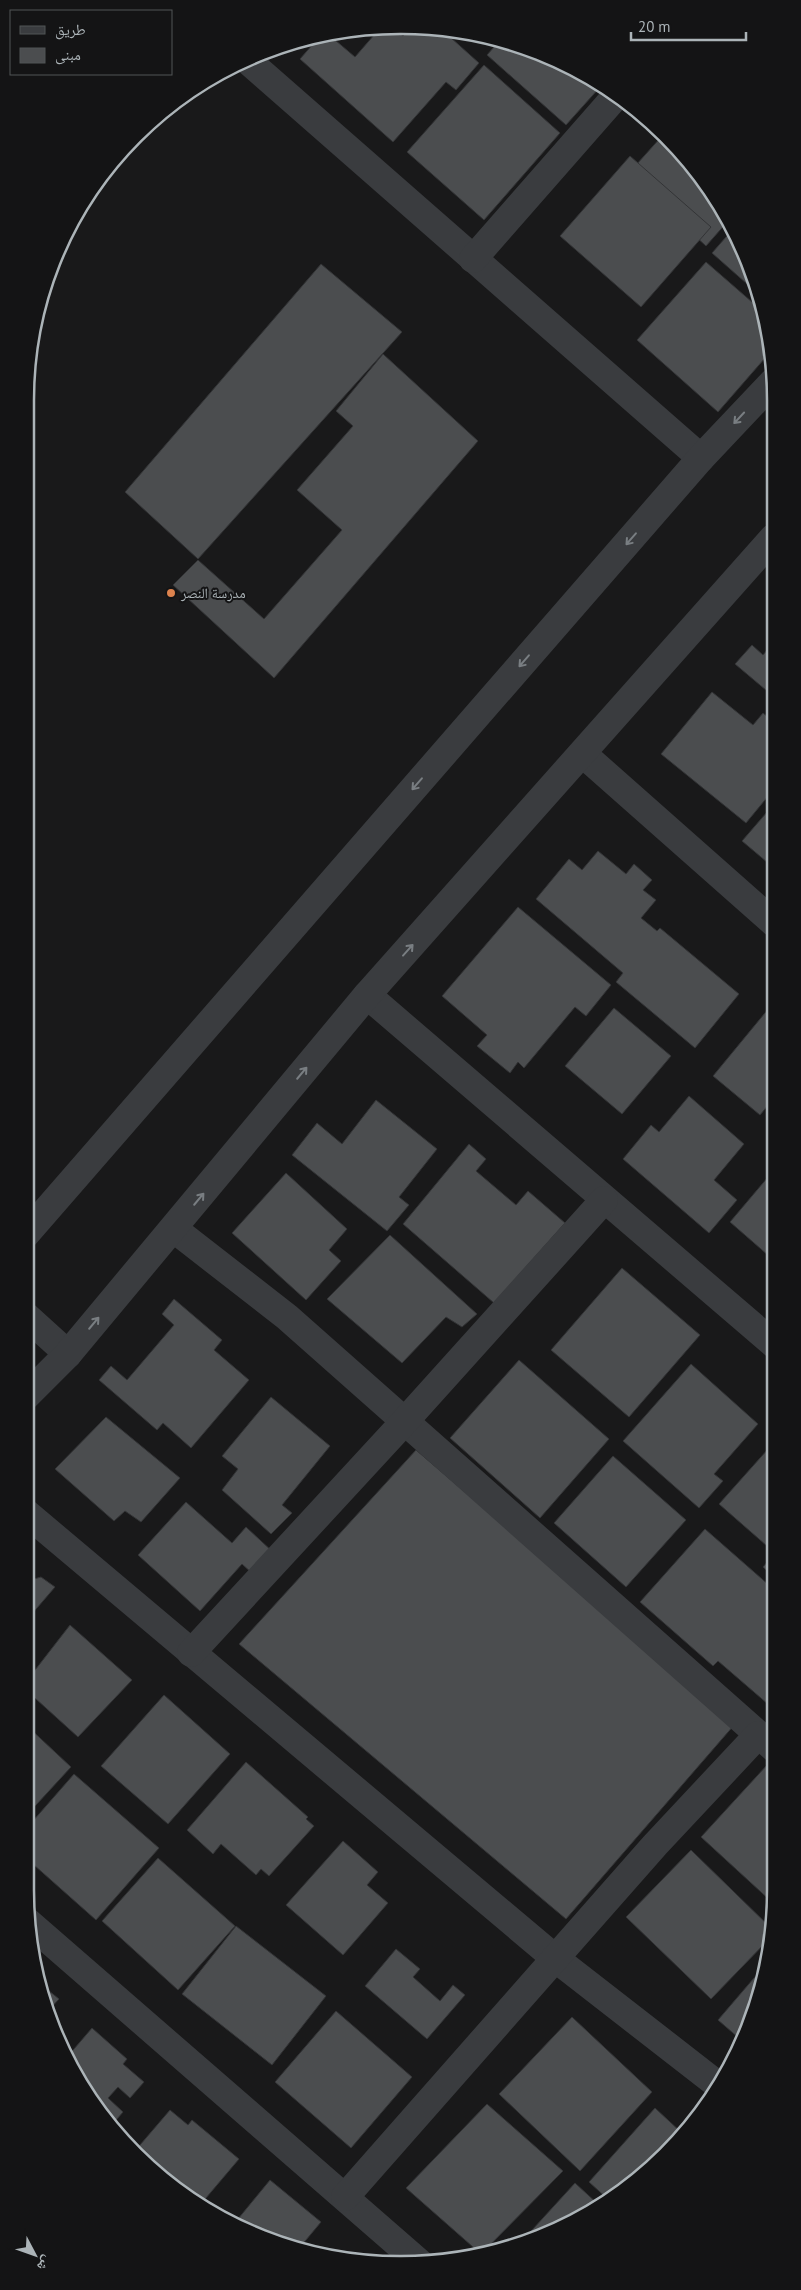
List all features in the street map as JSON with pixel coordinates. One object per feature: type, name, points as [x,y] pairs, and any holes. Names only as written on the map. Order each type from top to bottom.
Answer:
[{"type":"street","points":[[253,65],[701,458]]},
{"type":"street","points":[[473,259],[612,102]]},
{"type":"street","points":[[34,1225],[701,458],[767,389]]},
{"type":"street","points":[[34,1388],[68,1354],[174,1229],[367,995],[767,545]]},
{"type":"street","points":[[583,754],[767,918]]},
{"type":"street","points":[[367,995],[767,1338]]},
{"type":"street","points":[[191,1653],[405,1421],[604,1200]]},
{"type":"street","points":[[174,1229],[287,1317],[767,1742],[655,1846],[345,2197]]},
{"type":"street","points":[[34,1323],[68,1354]]},
{"type":"street","points":[[34,1520],[556,1959],[713,2081]]},
{"type":"street","points":[[36,1929],[411,2256]]},
{"type":"building","points":[[400,34],[403,36],[404,34],[450,37],[479,63],[456,90],[446,82],[393,142],[300,59],[313,45],[335,40],[355,57],[374,35]]},
{"type":"building","points":[[495,46],[518,53],[563,72],[596,91],[566,125],[487,55]]},
{"type":"building","points":[[484,65],[560,133],[484,220],[407,152]]},
{"type":"building","points":[[659,140],[691,177],[723,227],[706,246],[628,174]]},
{"type":"building","points":[[630,156],[711,227],[641,307],[560,236]]},
{"type":"building","points":[[728,235],[749,285],[712,253]]},
{"type":"building","points":[[706,262],[754,304],[764,359],[718,412],[637,340]]},
{"type":"building","points":[[321,264],[402,332],[198,559],[125,492]]},
{"type":"building","points":[[383,354],[478,441],[274,678],[173,585],[198,560],[264,619],[342,530],[297,490],[353,426],[336,411]]},
{"type":"building","points":[[752,645],[763,655],[767,650],[767,691],[735,664]]},
{"type":"building","points":[[712,692],[753,725],[763,713],[767,716],[767,798],[746,823],[661,754]]},
{"type":"building","points":[[767,812],[767,862],[742,841]]},
{"type":"building","points":[[598,851],[626,874],[634,864],[652,880],[643,890],[656,900],[641,918],[657,931],[660,928],[739,994],[695,1048],[616,982],[623,973],[536,899],[569,859],[582,870]]},
{"type":"building","points":[[518,907],[611,985],[586,1016],[575,1007],[524,1068],[518,1062],[510,1073],[477,1046],[487,1035],[442,996]]},
{"type":"building","points":[[614,1008],[671,1056],[622,1114],[565,1066]]},
{"type":"building","points":[[767,1010],[767,1106],[760,1115],[713,1076]]},
{"type":"building","points":[[689,1096],[744,1144],[714,1180],[737,1200],[709,1233],[623,1159],[651,1125],[659,1132]]},
{"type":"building","points":[[376,1100],[437,1149],[399,1197],[409,1205],[387,1231],[292,1155],[317,1123],[342,1144]]},
{"type":"building","points":[[469,1144],[486,1159],[476,1171],[516,1205],[528,1191],[565,1223],[494,1303],[403,1224]]},
{"type":"building","points":[[286,1173],[347,1229],[329,1250],[341,1261],[306,1300],[232,1233]]},
{"type":"building","points":[[767,1178],[767,1254],[730,1222]]},
{"type":"building","points":[[390,1235],[477,1314],[462,1327],[446,1317],[402,1363],[327,1299]]},
{"type":"building","points":[[622,1268],[700,1335],[629,1417],[551,1350]]},
{"type":"building","points":[[174,1299],[222,1340],[214,1350],[249,1380],[191,1448],[163,1423],[157,1430],[99,1380],[111,1366],[127,1380],[174,1325],[162,1314]]},
{"type":"building","points":[[519,1360],[609,1439],[540,1518],[450,1438]]},
{"type":"building","points":[[691,1364],[758,1424],[714,1474],[723,1481],[699,1508],[623,1441]]},
{"type":"building","points":[[271,1397],[330,1446],[282,1505],[292,1513],[271,1534],[222,1490],[238,1469],[222,1456]]},
{"type":"building","points":[[106,1417],[180,1478],[141,1522],[125,1511],[114,1521],[55,1469]]},
{"type":"building","points":[[416,1450],[735,1724],[566,1919],[239,1644]]},
{"type":"building","points":[[767,1450],[767,1546],[719,1504]]},
{"type":"building","points":[[613,1456],[686,1520],[626,1587],[554,1523]]},
{"type":"building","points":[[186,1502],[232,1543],[246,1527],[274,1553],[254,1575],[242,1564],[200,1611],[138,1555]]},
{"type":"building","points":[[705,1529],[767,1583],[767,1703],[718,1661],[713,1666],[640,1602]]},
{"type":"building","points":[[767,1562],[767,1571],[763,1567]]},
{"type":"building","points":[[41,1577],[55,1587],[34,1612],[34,1579]]},
{"type":"building","points":[[70,1625],[132,1680],[78,1737],[34,1697],[34,1671]]},
{"type":"building","points":[[164,1695],[230,1754],[168,1824],[101,1766]]},
{"type":"building","points":[[34,1732],[71,1767],[34,1807]]},
{"type":"building","points":[[246,1762],[308,1817],[306,1819],[314,1826],[269,1876],[261,1869],[256,1875],[221,1844],[213,1854],[187,1830]]},
{"type":"building","points":[[767,1765],[767,1897],[701,1837]]},
{"type":"building","points":[[74,1774],[159,1848],[96,1920],[34,1865],[34,1820]]},
{"type":"building","points":[[343,1841],[378,1872],[367,1885],[388,1903],[343,1955],[286,1905]]},
{"type":"building","points":[[691,1850],[765,1922],[763,1946],[711,1999],[626,1917]]},
{"type":"building","points":[[158,1858],[235,1926],[178,1990],[102,1921]]},
{"type":"building","points":[[236,1926],[326,1996],[272,2065],[182,1994]]},
{"type":"building","points":[[396,1949],[420,1969],[413,1977],[440,2001],[453,1985],[465,1995],[427,2039],[365,1986]]},
{"type":"building","points":[[757,1974],[748,2007],[736,2036],[718,2020]]},
{"type":"building","points":[[48,1990],[59,1999],[53,2006]]},
{"type":"building","points":[[336,2011],[412,2077],[351,2148],[275,2082]]},
{"type":"building","points":[[572,2017],[652,2092],[580,2171],[499,2094]]},
{"type":"building","points":[[92,2028],[127,2059],[123,2064],[144,2082],[130,2098],[118,2087],[108,2098],[123,2112],[116,2120],[83,2073],[72,2052]]},
{"type":"building","points":[[487,2104],[563,2171],[490,2245],[475,2248],[406,2188]]},
{"type":"building","points":[[655,2108],[678,2129],[660,2149],[642,2165],[603,2195],[589,2182]]},
{"type":"building","points":[[170,2110],[188,2125],[192,2120],[239,2159],[205,2199],[177,2180],[139,2146]]},
{"type":"building","points":[[270,2180],[321,2222],[303,2243],[283,2237],[239,2218]]},
{"type":"building","points":[[575,2183],[594,2200],[563,2218],[530,2232]]},
{"type":"place","name":"مدرسة النصر","points":[[171,593]]}]
